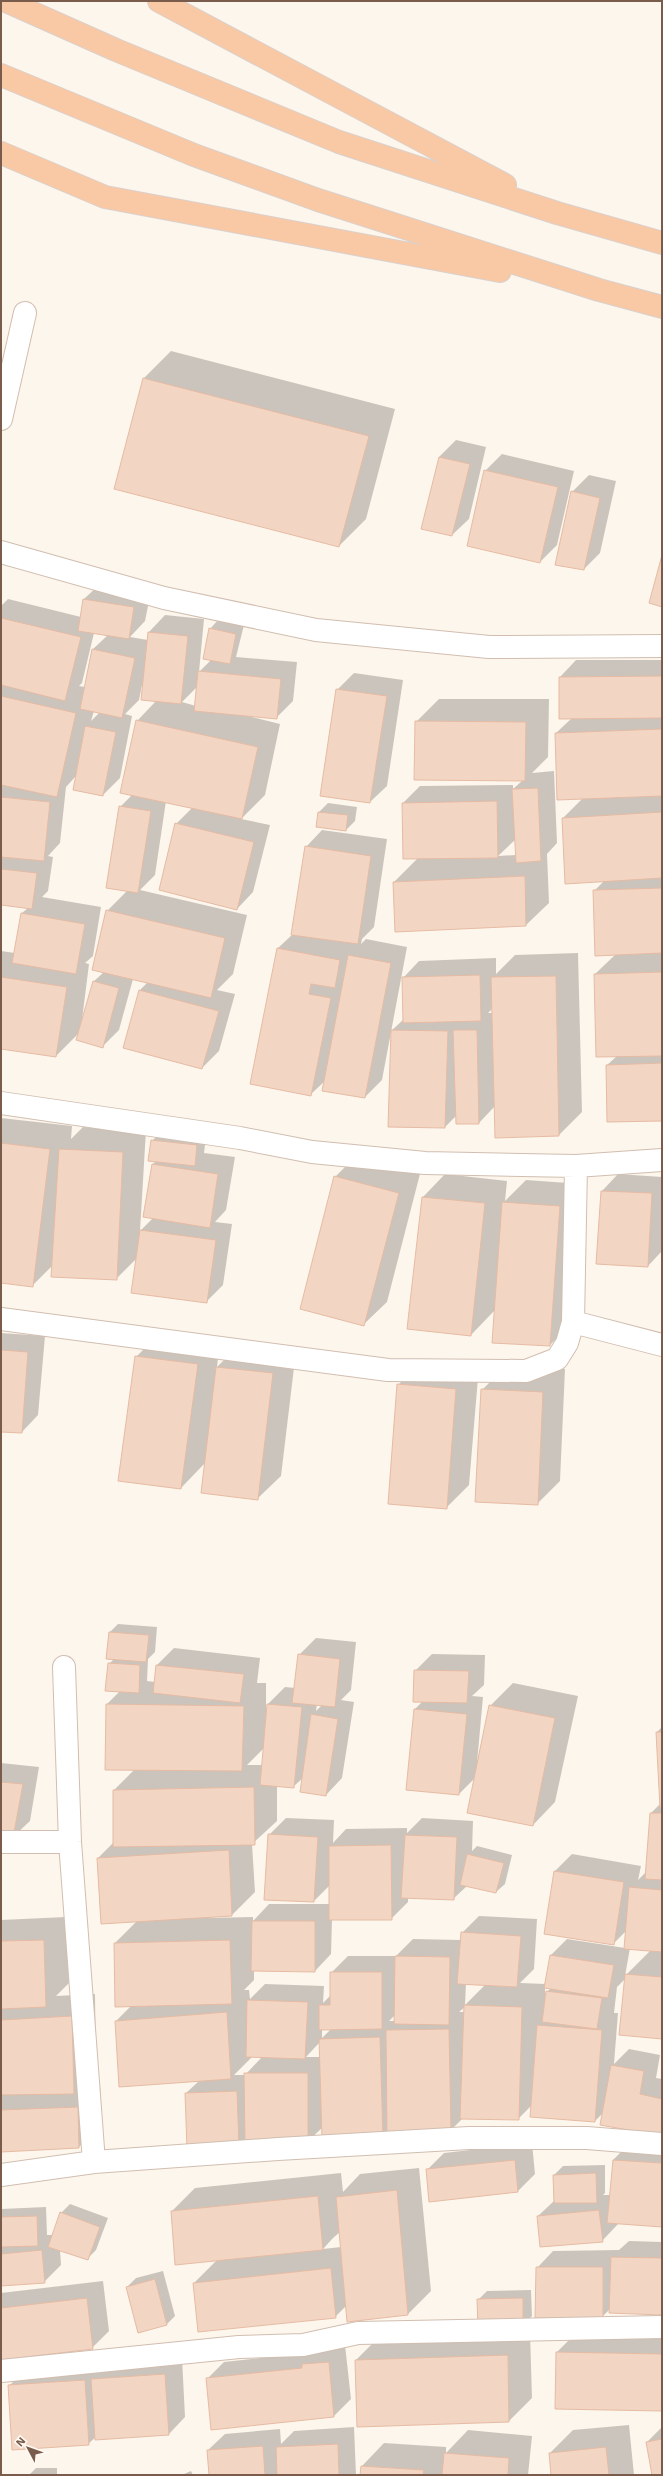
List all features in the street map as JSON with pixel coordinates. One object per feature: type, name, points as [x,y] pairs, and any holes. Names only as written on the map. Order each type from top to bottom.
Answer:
[{"type":"highway","points":[[6,1],[116,50],[339,142],[557,213],[662,243]]},
{"type":"highway","points":[[159,1],[557,213]]},
{"type":"highway","points":[[1,75],[194,155],[326,202],[599,290],[662,307]]},
{"type":"highway","points":[[1,153],[106,197],[599,290]]},
{"type":"street","points":[[1,419],[25,313]]},
{"type":"street","points":[[1,552],[164,598],[316,630],[489,647],[662,646]]},
{"type":"street","points":[[1,1103],[240,1138],[312,1152],[425,1163],[576,1166],[662,1160]]},
{"type":"street","points":[[1,1319],[388,1370],[526,1371],[557,1359],[568,1343],[573,1322],[576,1166]]},
{"type":"street","points":[[573,1322],[662,1345]]},
{"type":"street","points":[[64,1667],[70,1842],[94,2162]]},
{"type":"street","points":[[1,1842],[70,1842]]},
{"type":"street","points":[[1,2175],[94,2162],[469,2138],[587,2138],[662,2144]]},
{"type":"street","points":[[1,2371],[239,2347],[303,2345],[358,2333],[662,2327]]},
{"type":"building","points":[[143,378],[369,436],[339,547],[114,489]]},
{"type":"building","points":[[439,457],[470,464],[452,536],[421,529]]},
{"type":"building","points":[[484,470],[558,487],[540,563],[467,546]]},
{"type":"building","points":[[571,491],[600,498],[584,570],[555,565]]},
{"type":"building","points":[[662,555],[662,607],[649,603]]},
{"type":"building","points":[[83,599],[134,607],[129,639],[78,631]]},
{"type":"building","points":[[1,618],[81,637],[65,701],[1,685]]},
{"type":"building","points":[[209,628],[236,634],[230,664],[203,659]]},
{"type":"building","points":[[148,632],[188,636],[181,704],[141,700]]},
{"type":"building","points":[[92,649],[135,658],[122,718],[80,709]]},
{"type":"building","points":[[198,671],[281,679],[277,719],[194,711]]},
{"type":"building","points":[[662,676],[662,718],[559,719],[559,677]]},
{"type":"building","points":[[336,689],[387,696],[370,803],[320,796]]},
{"type":"building","points":[[1,696],[76,713],[57,797],[1,785]]},
{"type":"building","points":[[136,720],[258,747],[242,819],[120,793]]},
{"type":"building","points":[[415,721],[526,722],[525,781],[414,780]]},
{"type":"building","points":[[85,726],[116,732],[103,796],[73,790]]},
{"type":"building","points":[[662,729],[662,796],[557,800],[555,733]]},
{"type":"building","points":[[538,788],[541,861],[516,863],[512,789]]},
{"type":"building","points":[[1,797],[50,802],[44,861],[1,857]]},
{"type":"building","points":[[497,801],[498,858],[403,859],[402,803]]},
{"type":"building","points":[[119,806],[151,811],[138,893],[106,888]]},
{"type":"building","points":[[318,812],[348,815],[346,831],[316,827]]},
{"type":"building","points":[[662,812],[662,878],[565,884],[562,818]]},
{"type":"building","points":[[175,823],[254,842],[237,910],[159,890]]},
{"type":"building","points":[[305,846],[371,856],[358,944],[291,935]]},
{"type":"building","points":[[1,869],[37,873],[32,909],[1,905]]},
{"type":"building","points":[[525,876],[526,926],[395,932],[393,882]]},
{"type":"building","points":[[662,888],[662,953],[595,956],[593,890]]},
{"type":"building","points":[[106,910],[225,938],[211,998],[92,970]]},
{"type":"building","points":[[21,913],[85,924],[76,974],[12,963]]},
{"type":"building","points":[[277,948],[340,960],[335,988],[311,984],[309,994],[331,998],[311,1096],[250,1084]]},
{"type":"building","points":[[348,955],[391,963],[365,1098],[322,1091]]},
{"type":"building","points":[[662,972],[662,1056],[596,1057],[594,974]]},
{"type":"building","points":[[480,975],[481,1021],[403,1023],[402,977]]},
{"type":"building","points":[[556,976],[559,1136],[495,1138],[491,977]]},
{"type":"building","points":[[1,977],[67,987],[56,1057],[1,1049]]},
{"type":"building","points":[[93,981],[119,988],[103,1048],[76,1040]]},
{"type":"building","points":[[139,990],[219,1011],[202,1069],[123,1048]]},
{"type":"building","points":[[391,1030],[448,1031],[445,1128],[388,1127]]},
{"type":"building","points":[[453,1030],[477,1030],[479,1124],[456,1124]]},
{"type":"building","points":[[662,1063],[662,1121],[607,1122],[606,1065]]},
{"type":"building","points":[[151,1140],[197,1145],[195,1166],[148,1161]]},
{"type":"building","points":[[1,1143],[50,1149],[33,1287],[1,1283]]},
{"type":"building","points":[[59,1149],[123,1152],[117,1280],[51,1277]]},
{"type":"building","points":[[152,1164],[218,1174],[210,1228],[143,1217]]},
{"type":"building","points":[[334,1176],[399,1193],[364,1326],[300,1309]]},
{"type":"building","points":[[601,1191],[652,1193],[648,1267],[596,1264]]},
{"type":"building","points":[[422,1197],[485,1203],[471,1336],[407,1329]]},
{"type":"building","points":[[502,1202],[560,1206],[550,1346],[492,1343]]},
{"type":"building","points":[[140,1230],[216,1240],[207,1303],[131,1293]]},
{"type":"building","points":[[1,1350],[28,1352],[22,1433],[1,1432]]},
{"type":"building","points":[[135,1356],[198,1364],[181,1489],[118,1481]]},
{"type":"building","points":[[216,1367],[273,1373],[258,1500],[201,1493]]},
{"type":"building","points":[[397,1384],[456,1389],[447,1509],[388,1504]]},
{"type":"building","points":[[481,1389],[543,1392],[538,1505],[475,1502]]},
{"type":"building","points":[[109,1632],[149,1635],[146,1662],[106,1659]]},
{"type":"building","points":[[298,1654],[340,1659],[335,1707],[292,1703]]},
{"type":"building","points":[[108,1663],[140,1665],[139,1693],[105,1691]]},
{"type":"building","points":[[156,1665],[244,1674],[240,1703],[153,1693]]},
{"type":"building","points":[[414,1670],[469,1671],[467,1703],[413,1702]]},
{"type":"building","points":[[106,1704],[244,1706],[242,1771],[105,1770]]},
{"type":"building","points":[[267,1704],[302,1707],[294,1788],[260,1785]]},
{"type":"building","points":[[489,1705],[555,1718],[533,1826],[467,1813]]},
{"type":"building","points":[[414,1709],[467,1714],[459,1795],[406,1790]]},
{"type":"building","points":[[311,1714],[338,1719],[326,1796],[300,1792]]},
{"type":"building","points":[[656,1732],[662,1732],[662,1808],[660,1808]]},
{"type":"building","points":[[1,1782],[23,1784],[13,1838],[1,1837]]},
{"type":"building","points":[[254,1787],[255,1845],[113,1847],[113,1790]]},
{"type":"building","points":[[650,1813],[662,1813],[662,1880],[645,1879]]},
{"type":"building","points":[[268,1834],[318,1837],[314,1902],[264,1900]]},
{"type":"building","points":[[405,1835],[457,1837],[454,1900],[401,1898]]},
{"type":"building","points":[[391,1845],[392,1920],[329,1920],[329,1846]]},
{"type":"building","points":[[229,1850],[232,1916],[101,1924],[97,1858]]},
{"type":"building","points":[[467,1854],[504,1863],[496,1893],[460,1885]]},
{"type":"building","points":[[554,1871],[624,1882],[614,1945],[544,1934]]},
{"type":"building","points":[[629,1887],[662,1890],[662,1952],[624,1949]]},
{"type":"building","points":[[252,1921],[315,1921],[315,1972],[251,1971]]},
{"type":"building","points":[[461,1932],[521,1936],[517,1987],[457,1984]]},
{"type":"building","points":[[44,1940],[46,2007],[1,2009],[1,1941]]},
{"type":"building","points":[[230,1940],[232,2004],[115,2007],[114,1943]]},
{"type":"building","points":[[550,1955],[614,1965],[608,1998],[544,1988]]},
{"type":"building","points":[[395,1956],[450,1957],[449,2025],[394,2024]]},
{"type":"building","points":[[330,1972],[382,1972],[382,2029],[319,2030],[319,2005],[330,2005]]},
{"type":"building","points":[[625,1974],[662,1977],[662,2039],[619,2035]]},
{"type":"building","points":[[546,1991],[602,1998],[597,2029],[542,2022]]},
{"type":"building","points":[[247,2000],[308,2002],[305,2059],[246,2057]]},
{"type":"building","points":[[464,2005],[522,2007],[519,2120],[460,2119]]},
{"type":"building","points":[[227,2012],[231,2079],[119,2087],[115,2021]]},
{"type":"building","points":[[72,2016],[74,2094],[1,2095],[1,2020]]},
{"type":"building","points":[[537,2025],[602,2030],[595,2122],[530,2117]]},
{"type":"building","points":[[449,2029],[451,2131],[387,2133],[386,2030]]},
{"type":"building","points":[[380,2037],[383,2137],[322,2139],[319,2039]]},
{"type":"building","points":[[611,2065],[644,2071],[640,2094],[662,2099],[662,2136],[600,2125]]},
{"type":"building","points":[[244,2073],[308,2073],[308,2143],[245,2143]]},
{"type":"building","points":[[237,2091],[239,2146],[187,2148],[185,2093]]},
{"type":"building","points":[[78,2107],[79,2148],[1,2152],[1,2110]]},
{"type":"building","points":[[515,2160],[518,2192],[429,2202],[426,2169]]},
{"type":"building","points":[[613,2160],[662,2163],[662,2227],[607,2223]]},
{"type":"building","points":[[596,2173],[597,2203],[554,2203],[553,2175]]},
{"type":"building","points":[[397,2190],[408,2315],[347,2322],[336,2197]]},
{"type":"building","points":[[318,2196],[323,2250],[175,2265],[171,2211]]},
{"type":"building","points":[[599,2210],[603,2242],[540,2247],[537,2216]]},
{"type":"building","points":[[60,2212],[100,2227],[88,2260],[48,2247]]},
{"type":"building","points":[[37,2216],[38,2246],[1,2247],[1,2217]]},
{"type":"building","points":[[42,2250],[45,2283],[1,2286],[1,2254]]},
{"type":"building","points":[[611,2257],[662,2258],[662,2315],[609,2313]]},
{"type":"building","points":[[536,2267],[603,2267],[603,2318],[535,2318]]},
{"type":"building","points":[[331,2268],[336,2318],[198,2332],[193,2283]]},
{"type":"building","points":[[155,2279],[167,2325],[138,2333],[126,2287]]},
{"type":"building","points":[[87,2298],[93,2349],[1,2360],[1,2308]]},
{"type":"building","points":[[523,2298],[523,2326],[478,2328],[477,2299]]},
{"type":"building","points":[[556,2352],[662,2354],[662,2411],[555,2409]]},
{"type":"building","points":[[508,2355],[509,2422],[357,2427],[355,2360]]},
{"type":"building","points":[[329,2362],[334,2417],[211,2430],[206,2378],[302,2368],[302,2364]]},
{"type":"building","points":[[165,2374],[169,2435],[95,2440],[91,2379]]},
{"type":"building","points":[[85,2380],[89,2445],[12,2450],[8,2385]]},
{"type":"building","points":[[662,2439],[662,2475],[652,2475],[646,2442]]},
{"type":"building","points":[[338,2444],[339,2475],[277,2475],[276,2447]]},
{"type":"building","points":[[263,2446],[265,2475],[209,2475],[207,2450]]},
{"type":"building","points":[[606,2447],[609,2475],[551,2475],[549,2453]]},
{"type":"building","points":[[444,2453],[509,2458],[508,2475],[442,2475]]},
{"type":"building","points":[[361,2466],[424,2470],[423,2475],[360,2475]]}]
